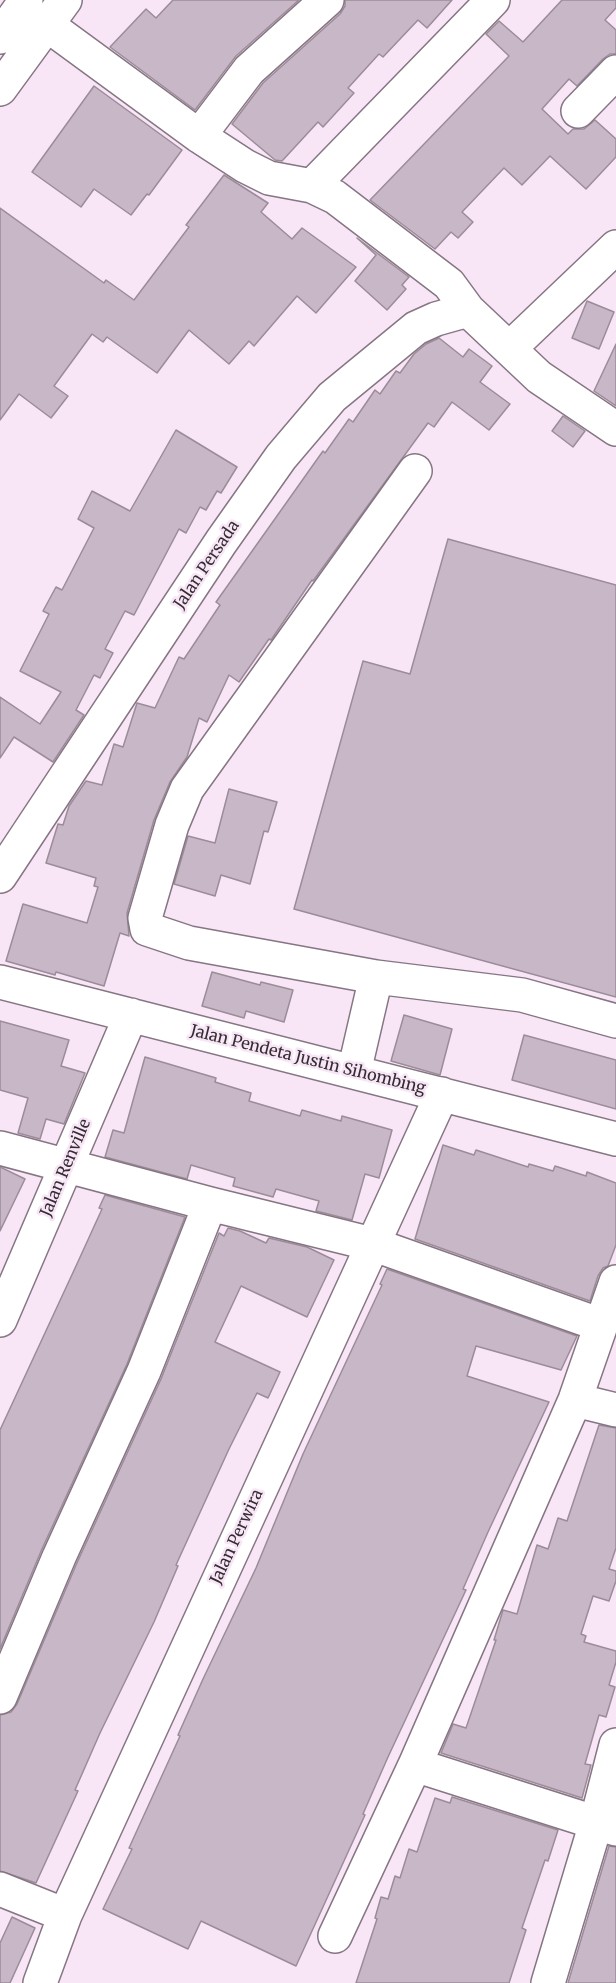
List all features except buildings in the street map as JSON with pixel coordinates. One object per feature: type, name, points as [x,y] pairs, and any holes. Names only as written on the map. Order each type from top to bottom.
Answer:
[{"type":"street","points":[[199,136],[249,70],[327,0]]},
{"type":"street","points":[[312,186],[493,0]]},
{"type":"street","points":[[46,8],[199,136],[245,166],[269,178],[312,186],[335,197],[449,284],[468,310],[539,377],[616,429]]},
{"type":"street","points":[[0,37],[46,8]]},
{"type":"street","points":[[0,89],[46,8]]},
{"type":"street","points":[[578,111],[616,72]]},
{"type":"street","points":[[510,348],[614,252]]},
{"type":"street","name":"Jalan Persada","points":[[0,876],[221,542],[281,457],[332,397],[416,328],[436,319],[468,310]]},
{"type":"street","points":[[415,471],[187,789],[172,825],[145,918],[147,929],[189,943],[376,977],[522,995],[616,1021]]},
{"type":"street","points":[[354,1072],[376,977]]},
{"type":"street","name":"Jalan Pendeta Justin Sihombing","points":[[0,981],[616,1139]]},
{"type":"street","name":"Jalan Renville","points":[[0,1320],[130,1015]]},
{"type":"street","name":"Jalan Perwira","points":[[40,1983],[65,1915],[442,1095]]},
{"type":"street","points":[[0,1148],[372,1244],[601,1325]]},
{"type":"street","points":[[0,1697],[59,1557],[144,1371],[210,1204]]},
{"type":"street","points":[[335,1936],[415,1765],[575,1400],[616,1282]]},
{"type":"street","points":[[575,1400],[616,1410]]},
{"type":"street","points":[[548,1983],[606,1826],[616,1745]]},
{"type":"street","points":[[415,1765],[606,1826]]},
{"type":"street","points":[[0,1889],[65,1915]]}]
